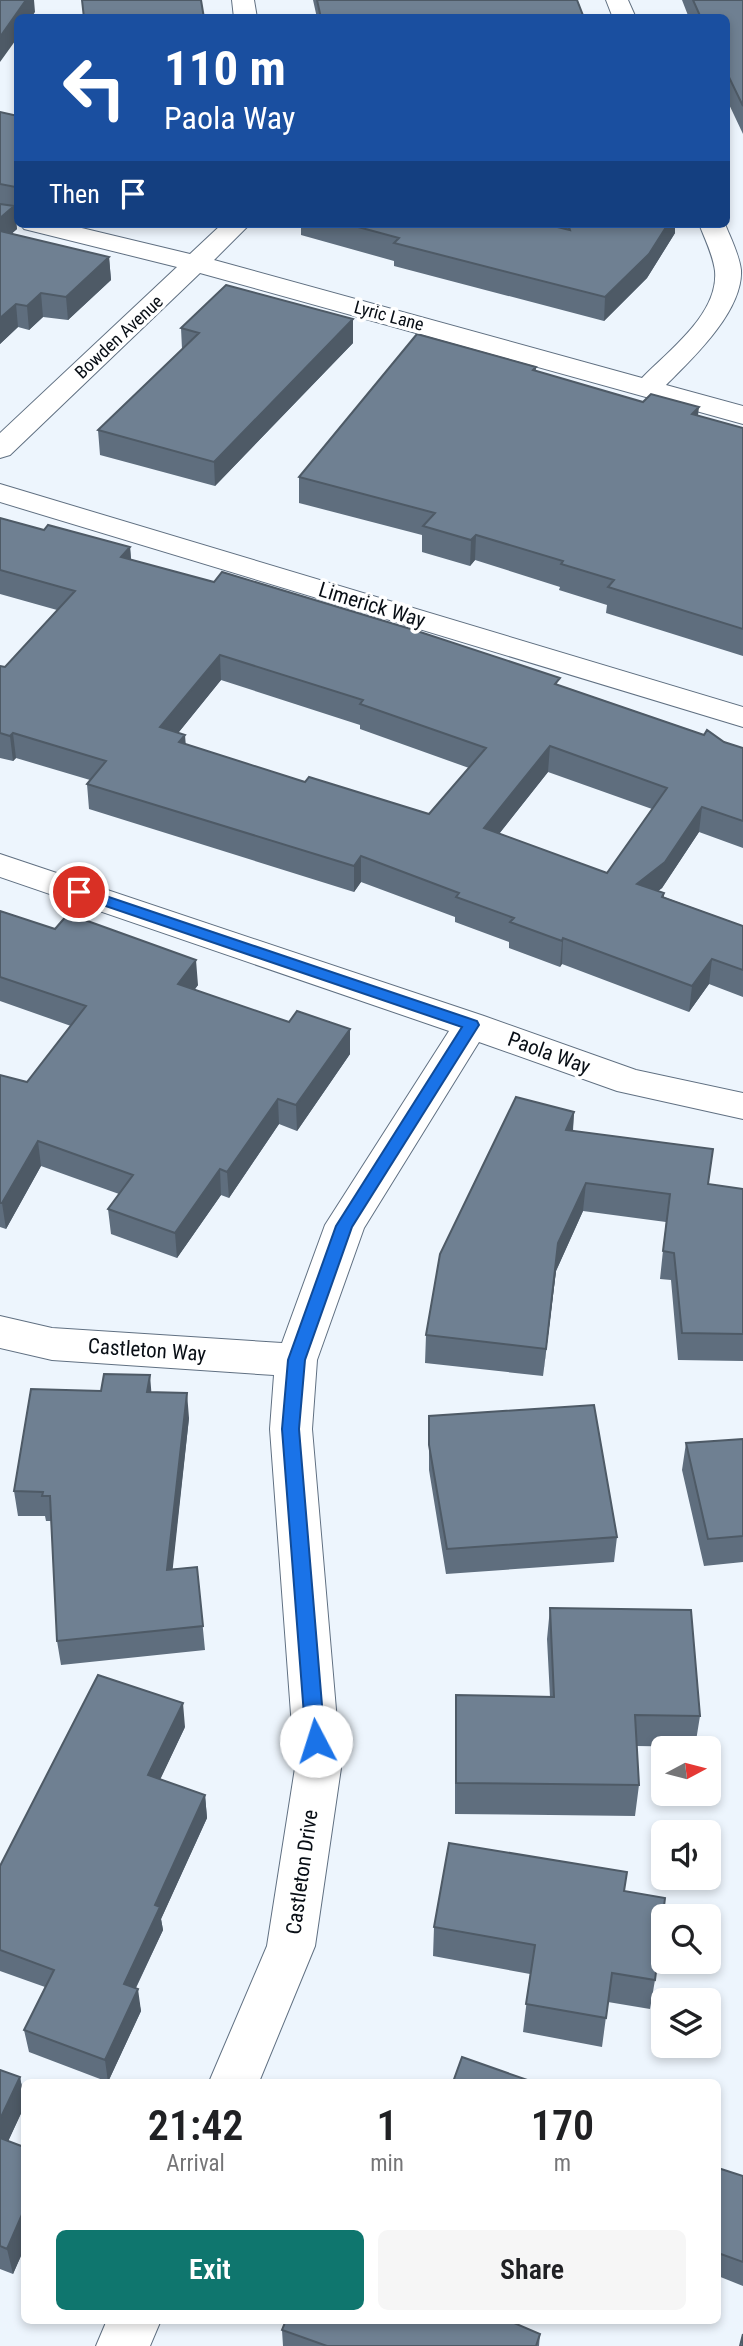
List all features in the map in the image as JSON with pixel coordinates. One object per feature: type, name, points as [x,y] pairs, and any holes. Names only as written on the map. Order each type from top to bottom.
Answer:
[{"type":"street","name":"Lyric Lane","points":[[49,228],[197,264],[743,415]]},
{"type":"street","name":"Bowden Avenue","points":[[0,449],[233,228]]},
{"type":"street","points":[[648,388],[708,324],[728,285],[724,253],[714,228]]},
{"type":"street","name":"Limerick Way","points":[[0,493],[743,717]]},
{"type":"street","name":"Paola Way","points":[[0,865],[471,1025],[630,1082],[743,1106]]},
{"type":"street","name":"Castleton Drive","points":[[235,2079],[291,1947],[318,1768],[290,1429],[296,1360],[345,1226],[471,1025]]},
{"type":"street","name":"Castleton Way","points":[[0,1332],[52,1344],[296,1360]]},
{"type":"street","points":[[123,2346],[132,2324]]},
{"type":"building","points":[[0,0],[26,0],[14,14],[0,37]]},
{"type":"building","points":[[82,0],[201,0],[203,14],[84,14]]},
{"type":"building","points":[[317,0],[577,0],[582,14],[320,14]]},
{"type":"building","points":[[693,0],[743,0],[743,106],[730,79],[730,14],[699,14]]},
{"type":"building","points":[[0,112],[14,115],[14,187],[0,184]]},
{"type":"building","points":[[0,204],[14,206],[0,218]]},
{"type":"building","points":[[362,228],[665,228],[649,254],[605,297],[394,243],[399,238]]},
{"type":"building","points":[[0,231],[109,257],[66,297],[41,293],[27,306],[16,304],[0,318]]},
{"type":"building","points":[[226,285],[353,319],[214,462],[98,430],[199,333],[181,328]]},
{"type":"building","points":[[417,334],[536,367],[533,370],[643,402],[651,394],[699,407],[692,414],[743,428],[743,629],[608,587],[614,580],[561,564],[563,561],[476,535],[471,540],[423,526],[435,513],[299,477]]},
{"type":"building","points":[[0,518],[44,530],[48,525],[130,547],[121,557],[214,582],[222,572],[414,630],[560,678],[555,684],[704,735],[707,730],[724,742],[743,748],[743,821],[702,807],[665,862],[637,884],[664,893],[662,897],[743,926],[743,970],[712,959],[692,986],[563,938],[562,941],[510,922],[514,918],[456,897],[459,893],[361,856],[354,866],[87,784],[106,761],[13,733],[10,736],[0,733],[0,666],[5,667],[75,591],[0,570]],"holes":[[[220,655],[363,700],[360,704],[486,748],[429,814],[309,777],[305,782],[179,742],[185,735],[160,727]],[[550,746],[667,788],[607,873],[484,828]]]},
{"type":"building","points":[[0,911],[55,929],[68,914],[196,960],[178,984],[289,1022],[297,1011],[350,1029],[296,1105],[278,1099],[227,1172],[220,1169],[175,1233],[108,1209],[133,1175],[38,1141],[0,1203],[0,1075],[27,1082],[86,1006],[0,977]]},
{"type":"building","points":[[516,1097],[574,1112],[566,1130],[713,1149],[708,1184],[743,1189],[743,1334],[682,1333],[674,1253],[663,1251],[670,1194],[586,1183],[558,1243],[546,1349],[426,1335],[440,1254]]},
{"type":"building","points":[[104,1374],[150,1375],[147,1392],[187,1393],[167,1570],[197,1567],[203,1626],[57,1641],[50,1496],[42,1496],[43,1492],[14,1491],[31,1389],[101,1391]]},
{"type":"building","points":[[594,1405],[617,1537],[447,1549],[429,1445],[429,1416]]},
{"type":"building","points":[[743,1439],[743,1536],[708,1539],[686,1443]]},
{"type":"building","points":[[550,1608],[691,1610],[700,1716],[635,1715],[639,1785],[456,1783],[456,1695],[554,1697]]},
{"type":"building","points":[[98,1675],[183,1703],[148,1775],[205,1795],[155,1905],[160,1907],[124,1984],[138,1989],[105,2060],[24,2030],[54,1970],[0,1950],[0,1866]]},
{"type":"building","points":[[449,1843],[627,1872],[624,1891],[665,1898],[664,1904],[651,1904],[651,1974],[656,1974],[655,1980],[612,1973],[606,2018],[526,2004],[535,1945],[434,1927]]},
{"type":"building","points":[[462,2057],[524,2079],[454,2079]]},
{"type":"building","points":[[0,2070],[20,2077],[0,2119]]},
{"type":"building","points":[[0,2138],[21,2146],[21,2217],[7,2249],[0,2246]]},
{"type":"building","points":[[721,2169],[743,2176],[743,2262],[721,2254]]},
{"type":"building","points":[[284,2324],[516,2324],[540,2334],[536,2346],[327,2346],[282,2330]]},
{"type":"route","points":[[79,892],[471,1025],[345,1226],[296,1360],[290,1429],[316,1741]]}]
